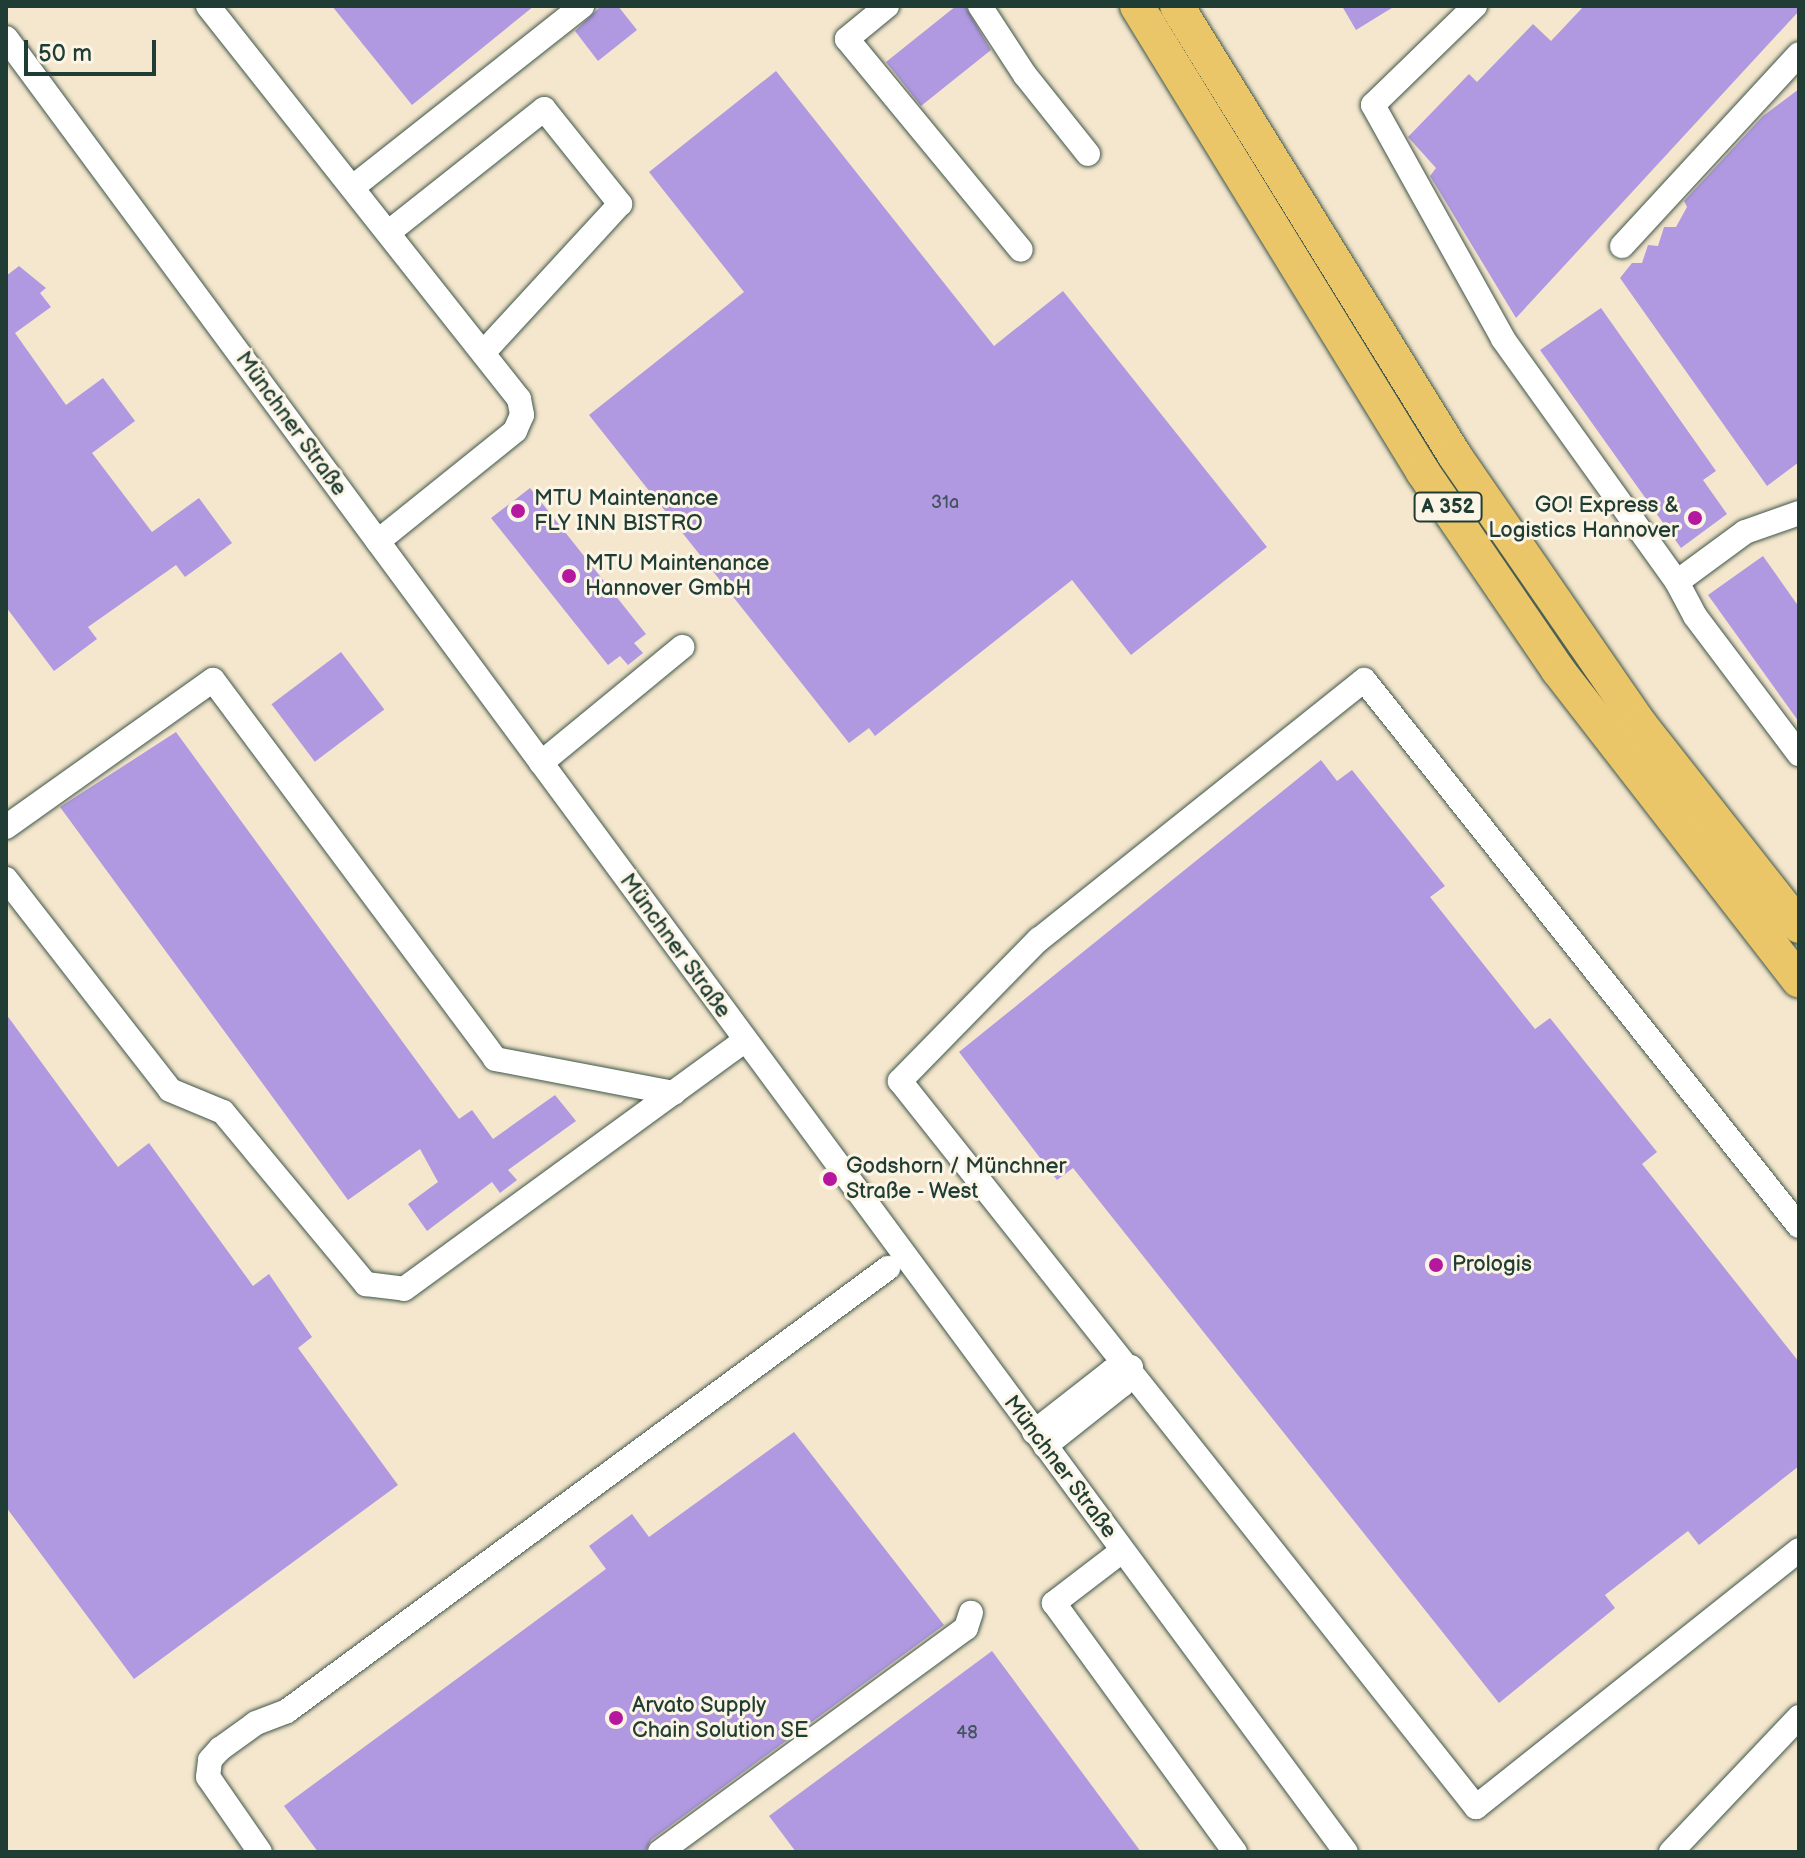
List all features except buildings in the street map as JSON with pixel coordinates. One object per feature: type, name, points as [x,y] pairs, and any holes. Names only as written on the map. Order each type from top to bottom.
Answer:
[{"type":"highway","name":"A 352","points":[[1137,6],[1432,484],[1558,670],[1799,981]]},
{"type":"highway","name":"A 352","points":[[1177,6],[1455,456],[1640,724],[1799,926]]},
{"type":"street","points":[[208,6],[519,399],[522,415],[515,431],[378,541]]},
{"type":"street","points":[[353,187],[582,6]]},
{"type":"street","points":[[887,6],[847,39],[1021,250]]},
{"type":"street","points":[[980,6],[1025,75],[1088,154]]},
{"type":"street","points":[[1475,6],[1373,105],[1503,339],[1677,582],[1695,616],[1799,754]]},
{"type":"street","name":"Münchner Straße","points":[[6,38],[1346,1852]]},
{"type":"street","points":[[1622,246],[1799,54]]},
{"type":"street","points":[[389,232],[544,109],[620,204],[484,352]]},
{"type":"street","points":[[1677,582],[1745,532],[1799,513]]},
{"type":"street","points":[[541,763],[682,647]]},
{"type":"street","points":[[6,827],[213,680],[495,1059],[674,1093]]},
{"type":"street","points":[[1799,1226],[1364,680],[1039,939],[900,1081],[1131,1367],[1476,1807],[1799,1550]]},
{"type":"street","points":[[6,879],[170,1090],[223,1112],[366,1284],[404,1289],[745,1040]]},
{"type":"street","points":[[260,1852],[208,1777],[210,1760],[220,1749],[256,1723],[287,1711],[888,1268]]},
{"type":"street","points":[[1039,1439],[1122,1385],[1131,1367]]},
{"type":"street","points":[[1122,1551],[1054,1603],[1235,1852]]},
{"type":"street","points":[[660,1852],[966,1628],[971,1613]]},
{"type":"street","points":[[1671,1852],[1799,1717]]},
{"type":"place","name":"MTU Maintenance FLY INN BISTRO","points":[[518,511]]},
{"type":"place","name":"GO! Express & Logistics Hannover","points":[[1695,518]]},
{"type":"place","name":"MTU Maintenance Hannover GmbH","points":[[569,576]]},
{"type":"place","name":"Godshorn / Münchner Straße - West","points":[[830,1179]]},
{"type":"place","name":"Prologis","points":[[1436,1265]]},
{"type":"place","name":"Arvato Supply Chain Solution SE","points":[[616,1718]]}]
